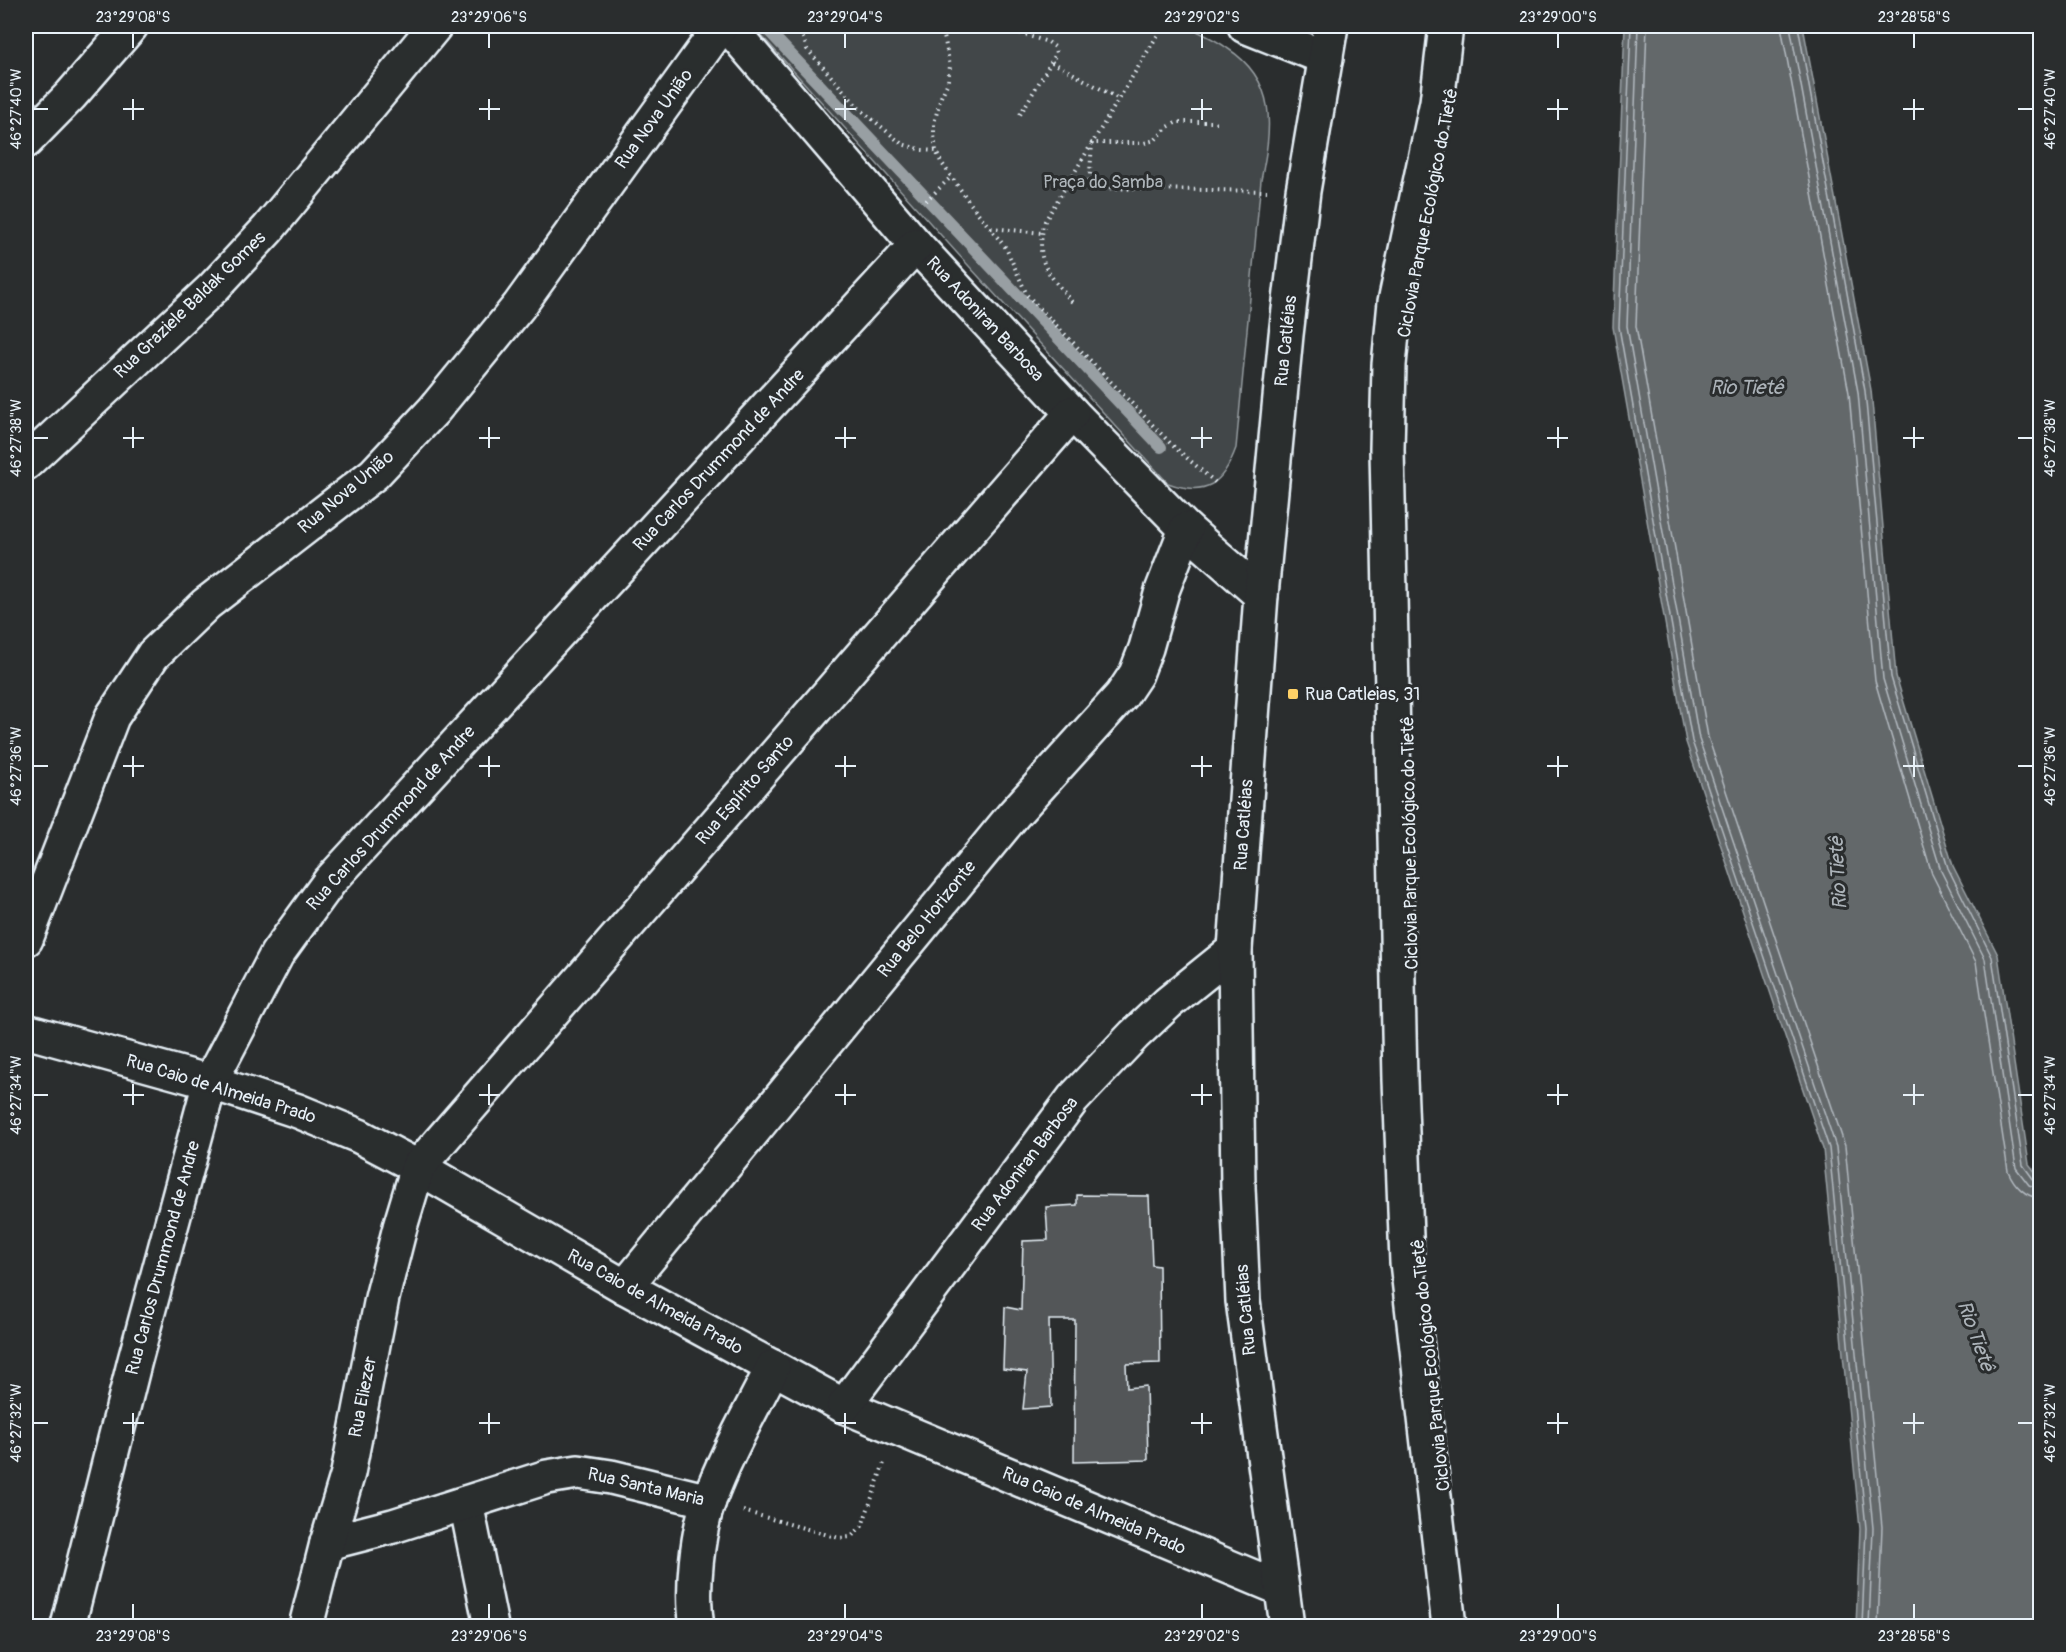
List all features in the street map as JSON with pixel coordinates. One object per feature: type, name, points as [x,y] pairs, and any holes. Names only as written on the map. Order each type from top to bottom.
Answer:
[{"type":"street","points":[[26,141],[71,95],[131,26]]},
{"type":"street","name":"Rua Graziele Baldak Gomes","points":[[26,463],[229,271],[268,229],[435,26]]},
{"type":"street","name":"Rua Nova União","points":[[26,939],[112,717],[153,655],[206,604],[374,474],[434,410],[519,306],[721,26]]},
{"type":"street","name":"Rua Adoniran Barbosa","points":[[728,26],[916,245],[1072,413],[1186,529],[1260,595]]},
{"type":"street","points":[[1245,26],[1326,58]]},
{"type":"street","name":"Rua Catléias","points":[[1287,1626],[1243,1301],[1238,1187],[1235,949],[1260,595],[1286,335],[1304,191],[1331,26]]},
{"type":"street","points":[[1446,26],[1437,102],[1395,302],[1389,365],[1387,449],[1399,1068],[1407,1262],[1449,1626]]},
{"type":"street","name":"Rua Carlos Drummond de Andre","points":[[68,1626],[135,1360],[210,1082],[277,954],[330,881],[916,245]]},
{"type":"street","name":"Rua Espírito Santo","points":[[418,1167],[1072,413]]},
{"type":"street","name":"Rua Belo Horizonte","points":[[625,1287],[1014,814],[1122,695],[1136,674],[1162,591],[1186,529]]},
{"type":"street","name":"Rua Adoniran Barbosa","points":[[844,1406],[1073,1099],[1150,1019],[1235,949]]},
{"type":"street","name":"Rua Caio de Almeida Prado","points":[[26,1031],[210,1082],[298,1111],[359,1137],[418,1167],[625,1287],[844,1406],[1282,1589]]},
{"type":"street","name":"Rua Eliezer","points":[[306,1626],[348,1473],[382,1299],[418,1167]]},
{"type":"street","points":[[697,1626],[695,1578],[709,1501],[727,1459],[773,1367]]},
{"type":"street","name":"Rua Santa Maria","points":[[327,1543],[393,1526],[547,1477],[578,1472],[611,1477],[709,1501]]},
{"type":"street","points":[[466,1503],[491,1626]]},
{"type":"path","points":[[799,26],[807,49],[859,108],[902,144],[922,150],[936,151]]},
{"type":"path","points":[[942,26],[950,66],[948,82],[934,123],[936,151],[951,177],[1006,248],[1027,295],[1172,445],[1216,483]]},
{"type":"path","points":[[997,26],[1048,42],[1055,47],[1056,54],[1052,62],[1018,118]]},
{"type":"path","points":[[1072,302],[1043,266],[1041,255],[1045,221],[1163,26]]},
{"type":"path","points":[[1052,62],[1119,99]]},
{"type":"path","points":[[1092,143],[1144,143],[1155,140],[1168,127],[1177,123],[1217,123]]},
{"type":"path","points":[[1092,143],[1089,188],[1304,191]]},
{"type":"path","points":[[934,194],[951,177]]},
{"type":"path","points":[[991,228],[1042,233]]},
{"type":"path","name":"Rua Santa Maria","points":[[709,1501],[839,1538],[851,1537],[862,1526],[896,1429]]},
{"type":"green space","name":"Praça do Samba","points":[[753,26],[1187,26],[1218,42],[1244,61],[1255,75],[1263,91],[1269,124],[1268,142],[1261,180],[1236,448],[1219,479],[1203,488],[1181,487],[1168,483]]},
{"type":"water","name":"Rio Tietê","points":[[1625,26],[1803,26],[1871,390],[1896,676],[1953,866],[1998,955],[2029,1164],[2040,1178],[2040,1626],[1856,1626],[1860,1529],[1823,1149],[1686,742],[1613,327]]},
{"type":"building","points":[[1077,1195],[1149,1196],[1152,1265],[1159,1266],[1160,1363],[1126,1364],[1127,1388],[1146,1386],[1148,1460],[1074,1462],[1075,1320],[1049,1320],[1051,1407],[1023,1409],[1027,1372],[1003,1369],[1005,1307],[1021,1310],[1023,1241],[1048,1240],[1046,1207],[1077,1205]]},
{"type":"waterway","points":[[766,28],[1161,447]]},
{"type":"place","name":"Rua Catleias, 31","points":[[1293,694]]}]
